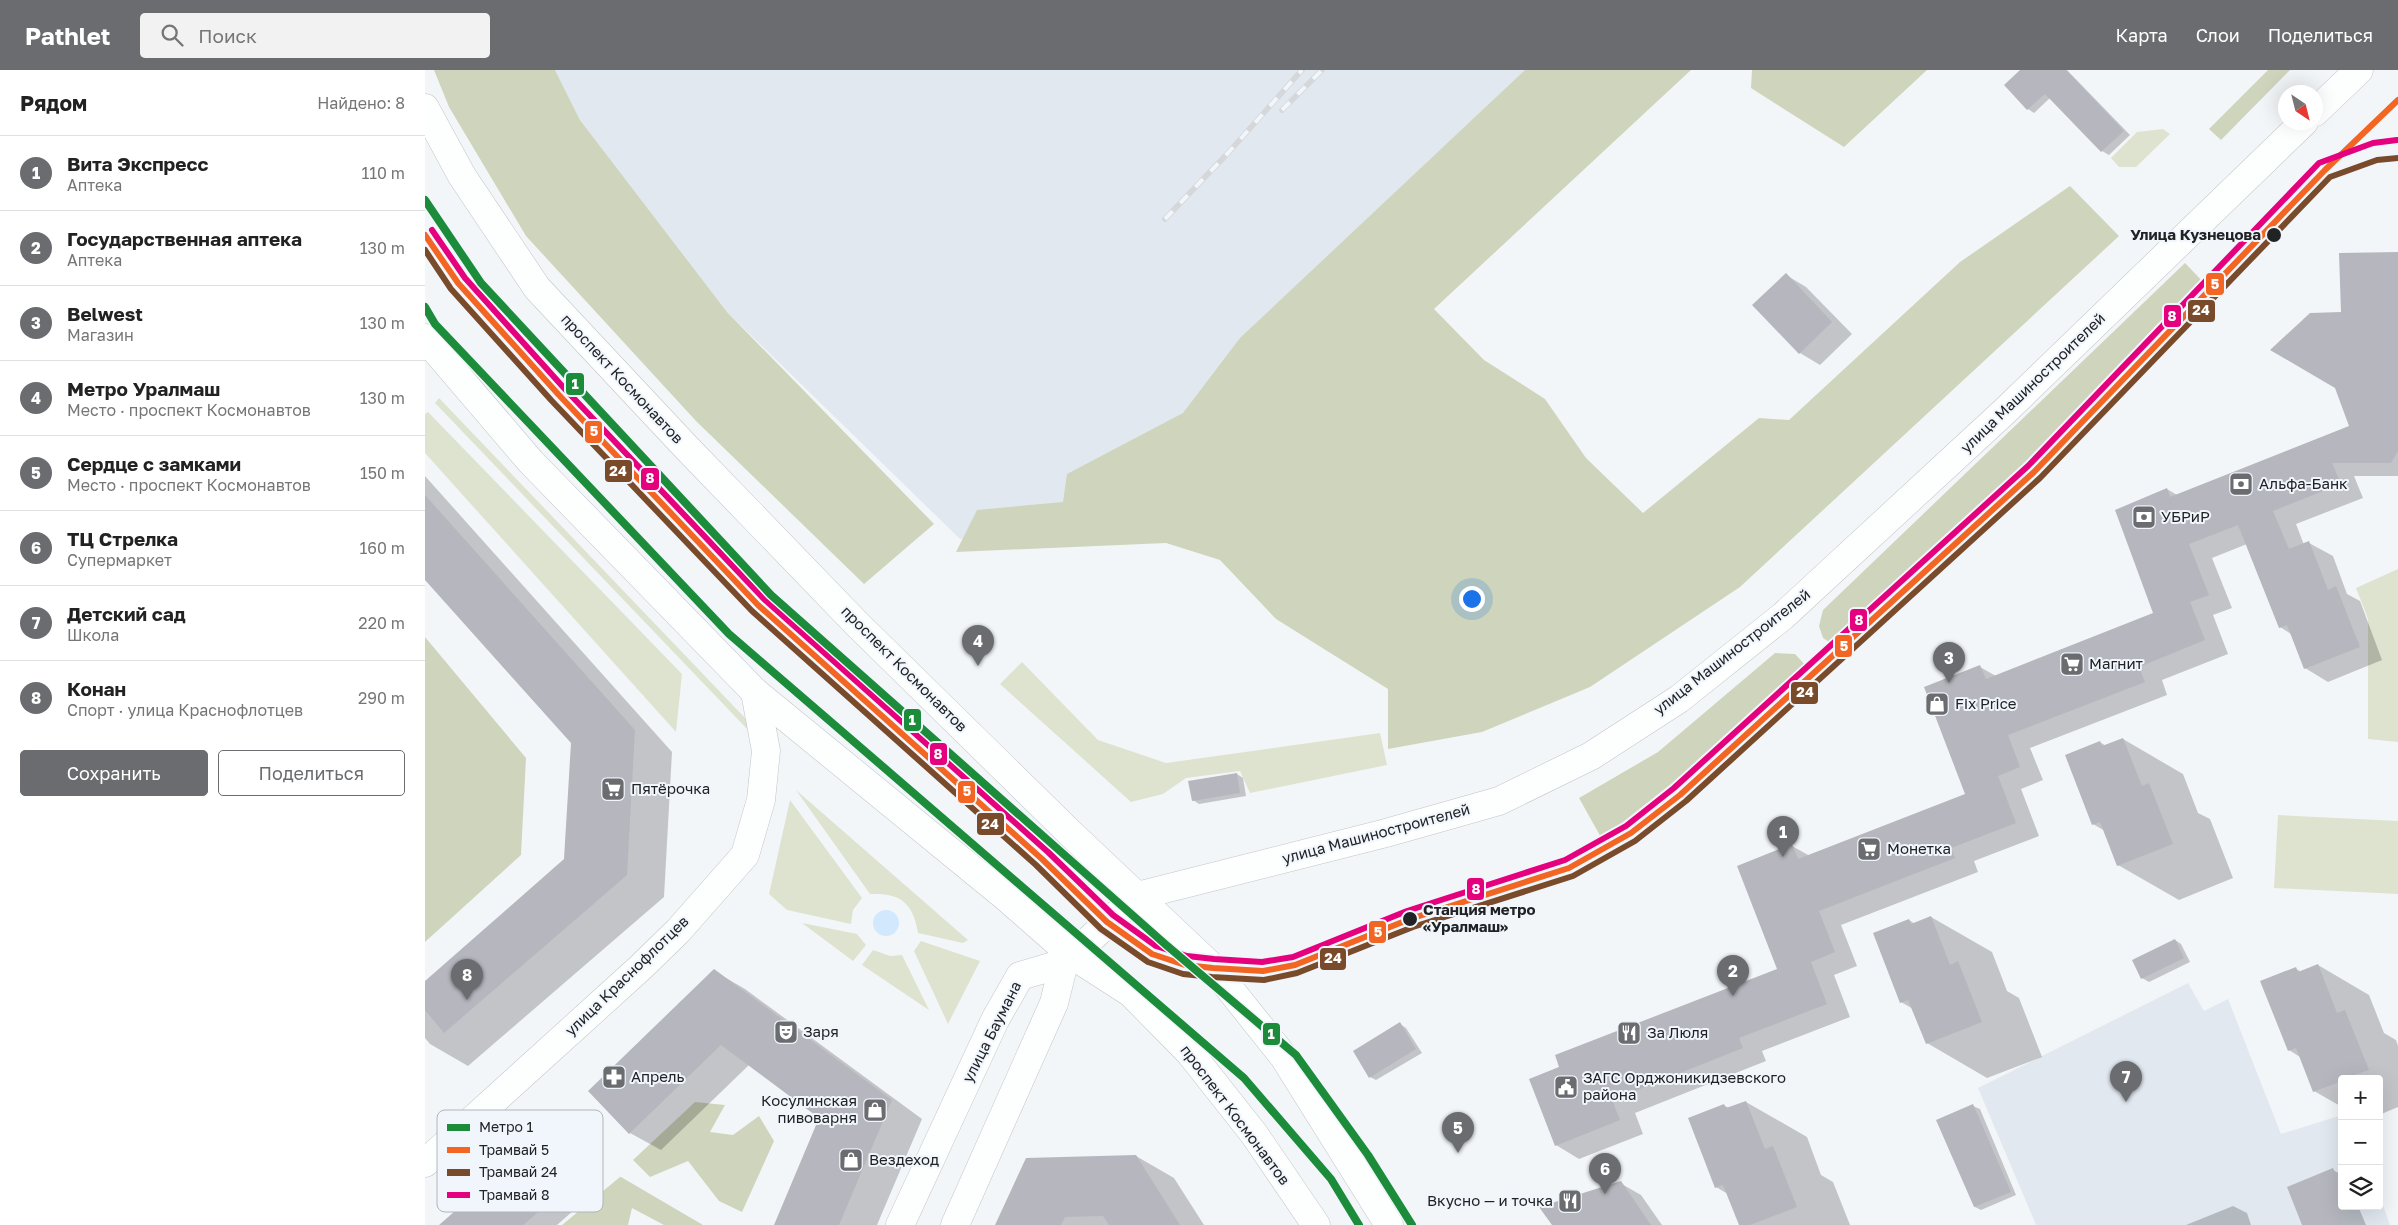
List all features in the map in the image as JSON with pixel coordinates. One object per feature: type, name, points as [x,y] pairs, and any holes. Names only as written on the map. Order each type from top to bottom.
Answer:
[{"type":"main road","points":[[2323,104],[2359,70]]},
{"type":"main road","name":"проспект Космонавтов","points":[[425,108],[462,176],[537,288],[685,446],[857,624],[1213,968],[1284,1058],[1389,1225]]},
{"type":"main road","name":"улица Машиностроителей","points":[[1068,959],[1137,896],[1386,833],[1499,801],[1591,756],[1679,699],[1783,616],[2005,410],[2296,130]]},
{"type":"main road","name":"проспект Космонавтов","points":[[425,338],[531,462],[755,692],[1007,898],[1068,959],[1131,993],[1190,1053],[1253,1134],[1316,1225]]},
{"type":"main road","name":"улица Краснофлотцев","points":[[484,1110],[678,931],[745,855],[761,800],[766,751],[755,692]]},
{"type":"main road","points":[[955,1225],[1054,1003],[1068,959]]},
{"type":"main road","name":"улица Баумана","points":[[900,1225],[995,1020],[1020,976],[1068,959]]},
{"type":"main road","name":"улица Краснофлотцев","points":[[425,1163],[437,1152]]},
{"type":"shaded area","points":[[555,70],[1670,70],[1162,533],[960,539],[727,312],[580,120]]},
{"type":"shaded area","points":[[2188,983],[2204,1011],[2228,999],[2281,1134],[2338,1116],[2338,1210],[2383,1210],[2383,1205],[2390,1225],[2036,1225],[1978,1088]]},
{"type":"green space","points":[[434,70],[555,70],[580,120],[727,312],[934,524],[864,584],[696,421],[526,236],[449,107]]},
{"type":"green space","points":[[1525,70],[1691,70],[1434,309],[1484,360],[1545,399],[1586,458],[1643,513],[1759,418],[1789,420],[1960,262],[2070,186],[2119,236],[1740,587],[1590,687],[1482,732],[1388,749],[1388,689],[1276,619],[1220,560],[1166,543],[956,552],[977,510],[1063,502],[1067,474],[1183,413],[1240,338]]},
{"type":"green space","points":[[1752,70],[1927,70],[1844,147],[1751,88]]},
{"type":"green space","points":[[2268,70],[2290,70],[2221,140],[2209,129]]},
{"type":"green space","points":[[2163,129],[2170,134],[2136,167],[2119,167],[2111,158],[2137,132]]},
{"type":"green space","points":[[2185,263],[2207,286],[2089,407],[1832,644],[1823,638],[1819,626],[1823,610]]},
{"type":"green space","points":[[439,398],[746,719],[750,732],[435,403]]},
{"type":"green space","points":[[428,412],[682,674],[676,732],[425,453],[425,414]]},
{"type":"green space","points":[[2398,569],[2398,742],[2368,739],[2368,619],[2356,588]]},
{"type":"green space","points":[[425,637],[526,758],[521,855],[425,942]]},
{"type":"green space","points":[[1775,653],[1795,654],[1808,668],[1685,783],[1632,824],[1603,841],[1579,798],[1658,752]]},
{"type":"green space","points":[[1022,662],[1098,740],[1166,763],[1380,733],[1387,765],[1250,793],[1240,771],[1186,778],[1163,794],[1131,802],[1000,684]]},
{"type":"green space","points":[[796,790],[968,940],[963,943],[918,933],[913,914],[903,901],[889,895],[870,894]]},
{"type":"green space","points":[[790,800],[862,898],[853,910],[851,924],[787,910],[769,894]]},
{"type":"green space","points":[[2278,815],[2398,821],[2398,894],[2274,888]]},
{"type":"green space","points":[[802,923],[857,934],[866,945],[853,961]]},
{"type":"green space","points":[[921,941],[980,961],[948,1024],[914,951]]},
{"type":"green space","points":[[873,950],[890,956],[902,955],[929,1010],[862,965]]},
{"type":"green space","points":[[695,1102],[725,1105],[710,1132],[733,1135],[759,1116],[774,1141],[742,1212],[719,1201],[688,1161],[650,1177],[633,1160]]},
{"type":"green space","points":[[621,1177],[703,1225],[664,1225],[632,1208],[628,1225],[562,1225],[578,1212],[603,1212],[603,1191]]},
{"type":"water","points":[[886,910],[895,914],[899,923],[895,932],[886,936],[877,932],[873,923],[877,914]]},
{"type":"building","points":[[2020,70],[2066,70],[2124,131],[2101,152],[2045,94],[2027,110],[2004,85]]},
{"type":"building","points":[[2398,252],[2398,451],[2391,463],[2332,463],[2341,484],[2273,511],[2289,549],[2309,541],[2328,590],[2336,586],[2360,647],[2304,669],[2287,625],[2279,628],[2238,525],[2189,544],[2209,595],[2190,602],[2205,640],[2139,667],[2145,682],[2008,735],[2020,767],[1998,776],[2016,823],[1951,848],[1955,858],[1819,911],[1835,952],[1811,962],[1827,1004],[1739,1038],[1743,1048],[1612,1100],[1620,1120],[1555,1146],[1529,1079],[1559,1067],[1555,1055],[1777,969],[1737,866],[1792,844],[1798,859],[1965,794],[1924,687],[1980,665],[1986,679],[2153,613],[2115,510],[2167,488],[2170,497],[2349,426],[2335,388],[2270,350],[2310,313],[2341,312],[2339,253]]},
{"type":"building","points":[[1786,273],[1832,322],[1799,354],[1752,305]]},
{"type":"building","points":[[425,495],[635,730],[627,875],[444,1033],[425,1010],[425,981],[564,859],[571,743],[425,580]]},
{"type":"building","points":[[2123,738],[2142,786],[2149,783],[2173,844],[2117,866],[2100,822],[2092,825],[2065,755],[2100,741],[2102,746]]},
{"type":"building","points":[[1237,773],[1240,793],[1192,801],[1188,781]]},
{"type":"building","points":[[1931,916],[1950,965],[1958,961],[1982,1022],[1926,1044],[1908,1000],[1900,1003],[1873,933],[1909,919],[1911,924]]},
{"type":"building","points":[[2175,939],[2184,958],[2141,979],[2132,960]]},
{"type":"building","points":[[2318,964],[2337,1013],[2345,1010],[2369,1070],[2354,1075],[2338,1075],[2338,1083],[2313,1092],[2296,1048],[2288,1051],[2260,981],[2296,967],[2298,972]]},
{"type":"building","points":[[714,969],[892,1100],[839,1225],[774,1225],[819,1118],[721,1045],[629,1134],[588,1091]]},
{"type":"building","points":[[1400,1022],[1416,1049],[1369,1078],[1353,1051]]},
{"type":"building","points":[[1746,1101],[1765,1149],[1773,1146],[1797,1207],[1750,1225],[1739,1225],[1723,1185],[1715,1188],[1688,1118],[1724,1104],[1726,1108]]},
{"type":"building","points":[[1973,1104],[2011,1192],[1974,1207],[1936,1120]]},
{"type":"building","points":[[1136,1155],[1180,1225],[1109,1225],[1103,1216],[1065,1217],[1061,1225],[995,1225],[1026,1158]]},
{"type":"building","points":[[2333,1168],[2338,1180],[2338,1210],[2342,1210],[2342,1225],[2302,1225],[2287,1187]]},
{"type":"building","points":[[1621,1181],[1651,1225],[1552,1225],[1539,1207]]},
{"type":"building","points":[[454,1212],[538,1212],[523,1225],[439,1225]]},
{"type":"railway","points":[[1165,219],[1228,153],[1302,70]]},
{"type":"railway","points":[[1282,110],[1322,70]]},
{"type":"metro line","name":"1","points":[[425,200],[481,283],[771,595],[1165,944],[1296,1055],[1368,1155],[1412,1225]]},
{"type":"metro line","name":"1","points":[[425,307],[435,324],[729,634],[1244,1078],[1331,1179],[1359,1225]]},
{"type":"tram line","name":"5","points":[[425,235],[458,283],[558,394],[758,605],[1042,859],[1107,922],[1152,954],[1185,965],[1263,971],[1295,965],[1410,919],[1569,868],[1631,833],[1680,795],[2034,472],[2325,170],[2398,100]]},
{"type":"tram line","name":"8","points":[[432,230],[465,278],[564,388],[764,599],[1048,852],[1113,915],[1156,946],[1187,956],[1262,962],[1293,957],[1407,911],[1565,860],[1626,826],[1674,788],[2028,466],[2319,163],[2373,143],[2397,140]]},
{"type":"tram line","name":"24","points":[[425,250],[451,289],[551,400],[752,611],[1036,865],[1101,929],[1148,962],[1183,974],[1264,980],[1297,973],[1413,927],[1573,876],[1635,841],[1686,801],[2040,478],[2330,177],[2377,160],[2398,158]]},
{"type":"place","name":"Улица Кузнецова","points":[[2274,235]]},
{"type":"place","name":"Альфа-Банк","points":[[2241,484]]},
{"type":"place","name":"УБРиР","points":[[2144,517]]},
{"type":"place","name":"Магнит","points":[[2072,664]]},
{"type":"place","name":"Метро Уралмаш","points":[[978,666]]},
{"type":"place","name":"Belwest","points":[[1949,683]]},
{"type":"place","name":"Fix Price","points":[[1937,704]]},
{"type":"place","name":"Пятёрочка","points":[[613,789]]},
{"type":"place","name":"Монетка","points":[[1869,849]]},
{"type":"place","name":"Вита Экспресс","points":[[1783,857]]},
{"type":"place","name":"Станция метро «Уралмаш»","points":[[1410,919]]},
{"type":"place","name":"Государственная аптека","points":[[1733,996]]},
{"type":"place","name":"Конан","points":[[467,1000]]},
{"type":"place","name":"Заря","points":[[786,1032]]},
{"type":"place","name":"За Люля","points":[[1629,1033]]},
{"type":"place","name":"Апрель","points":[[614,1077]]},
{"type":"place","name":"ЗАГС Орджоникидзевского района","points":[[1566,1087]]},
{"type":"place","name":"Детский сад","points":[[2126,1102]]},
{"type":"place","name":"Косулинская пивоварня","points":[[875,1110]]},
{"type":"place","name":"Сердце с замками","points":[[1458,1153]]},
{"type":"place","name":"Вездеход","points":[[851,1160]]},
{"type":"place","name":"ТЦ Стрелка","points":[[1605,1194]]},
{"type":"place","name":"Вкусно — и точка","points":[[1570,1201]]}]
